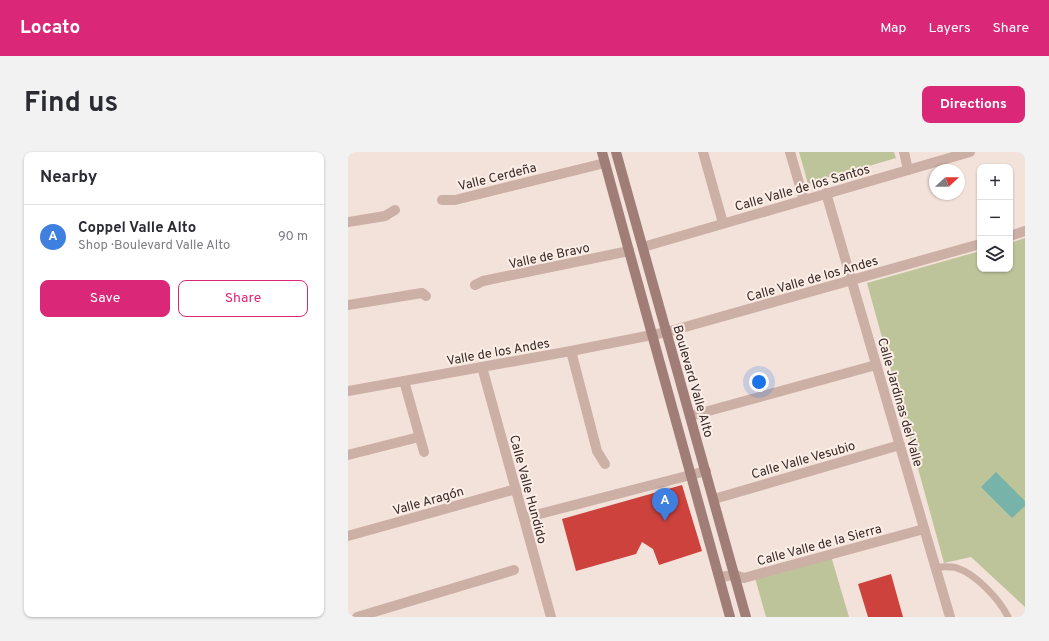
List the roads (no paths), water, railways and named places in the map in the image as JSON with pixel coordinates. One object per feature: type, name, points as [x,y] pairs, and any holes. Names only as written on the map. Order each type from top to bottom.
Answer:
[{"type":"street","points":[[602,152],[628,251],[730,617]]},
{"type":"street","name":"Boulevard Valle Alto","points":[[616,152],[746,617]]},
{"type":"street","points":[[703,152],[723,223]]},
{"type":"street","points":[[790,152],[804,200]]},
{"type":"street","points":[[904,152],[908,170]]},
{"type":"street","name":"Calle Valle de los Santos","points":[[643,247],[970,152]]},
{"type":"street","name":"Valle Cerdeña","points":[[442,200],[455,200],[605,163]]},
{"type":"street","name":"Calle Jardinas del Valle","points":[[826,193],[950,617]]},
{"type":"street","points":[[348,222],[385,216],[394,210]]},
{"type":"street","points":[[1013,235],[1025,232]]},
{"type":"street","name":"Calle Valle de los Andes","points":[[652,336],[977,245]]},
{"type":"street","name":"Valle de Bravo","points":[[475,285],[628,251]]},
{"type":"street","points":[[348,305],[422,293],[426,296]]},
{"type":"street","name":"Valle de los Andes","points":[[348,391],[652,336]]},
{"type":"street","points":[[571,351],[597,451],[605,464]]},
{"type":"street","points":[[690,416],[876,365]]},
{"type":"street","name":"Calle Valle Hundido","points":[[482,367],[551,617]]},
{"type":"street","points":[[404,381],[424,452]]},
{"type":"street","points":[[348,455],[419,437]]},
{"type":"street","name":"Calle Valle Vesubio","points":[[714,499],[900,445]]},
{"type":"street","points":[[524,518],[706,471]]},
{"type":"street","name":"Valle Aragón","points":[[348,536],[516,489]]},
{"type":"street","name":"Calle Valle de la Sierra","points":[[720,577],[735,575],[744,578],[924,529]]},
{"type":"street","points":[[357,617],[514,570]]},
{"type":"lane","points":[[936,567],[956,568],[972,576],[994,597],[1008,617]]},
{"type":"water","points":[[996,472],[1025,501],[1025,506],[1012,518],[981,487]]},
{"type":"place","name":"Coppel Valle Alto","points":[[665,521]]}]
